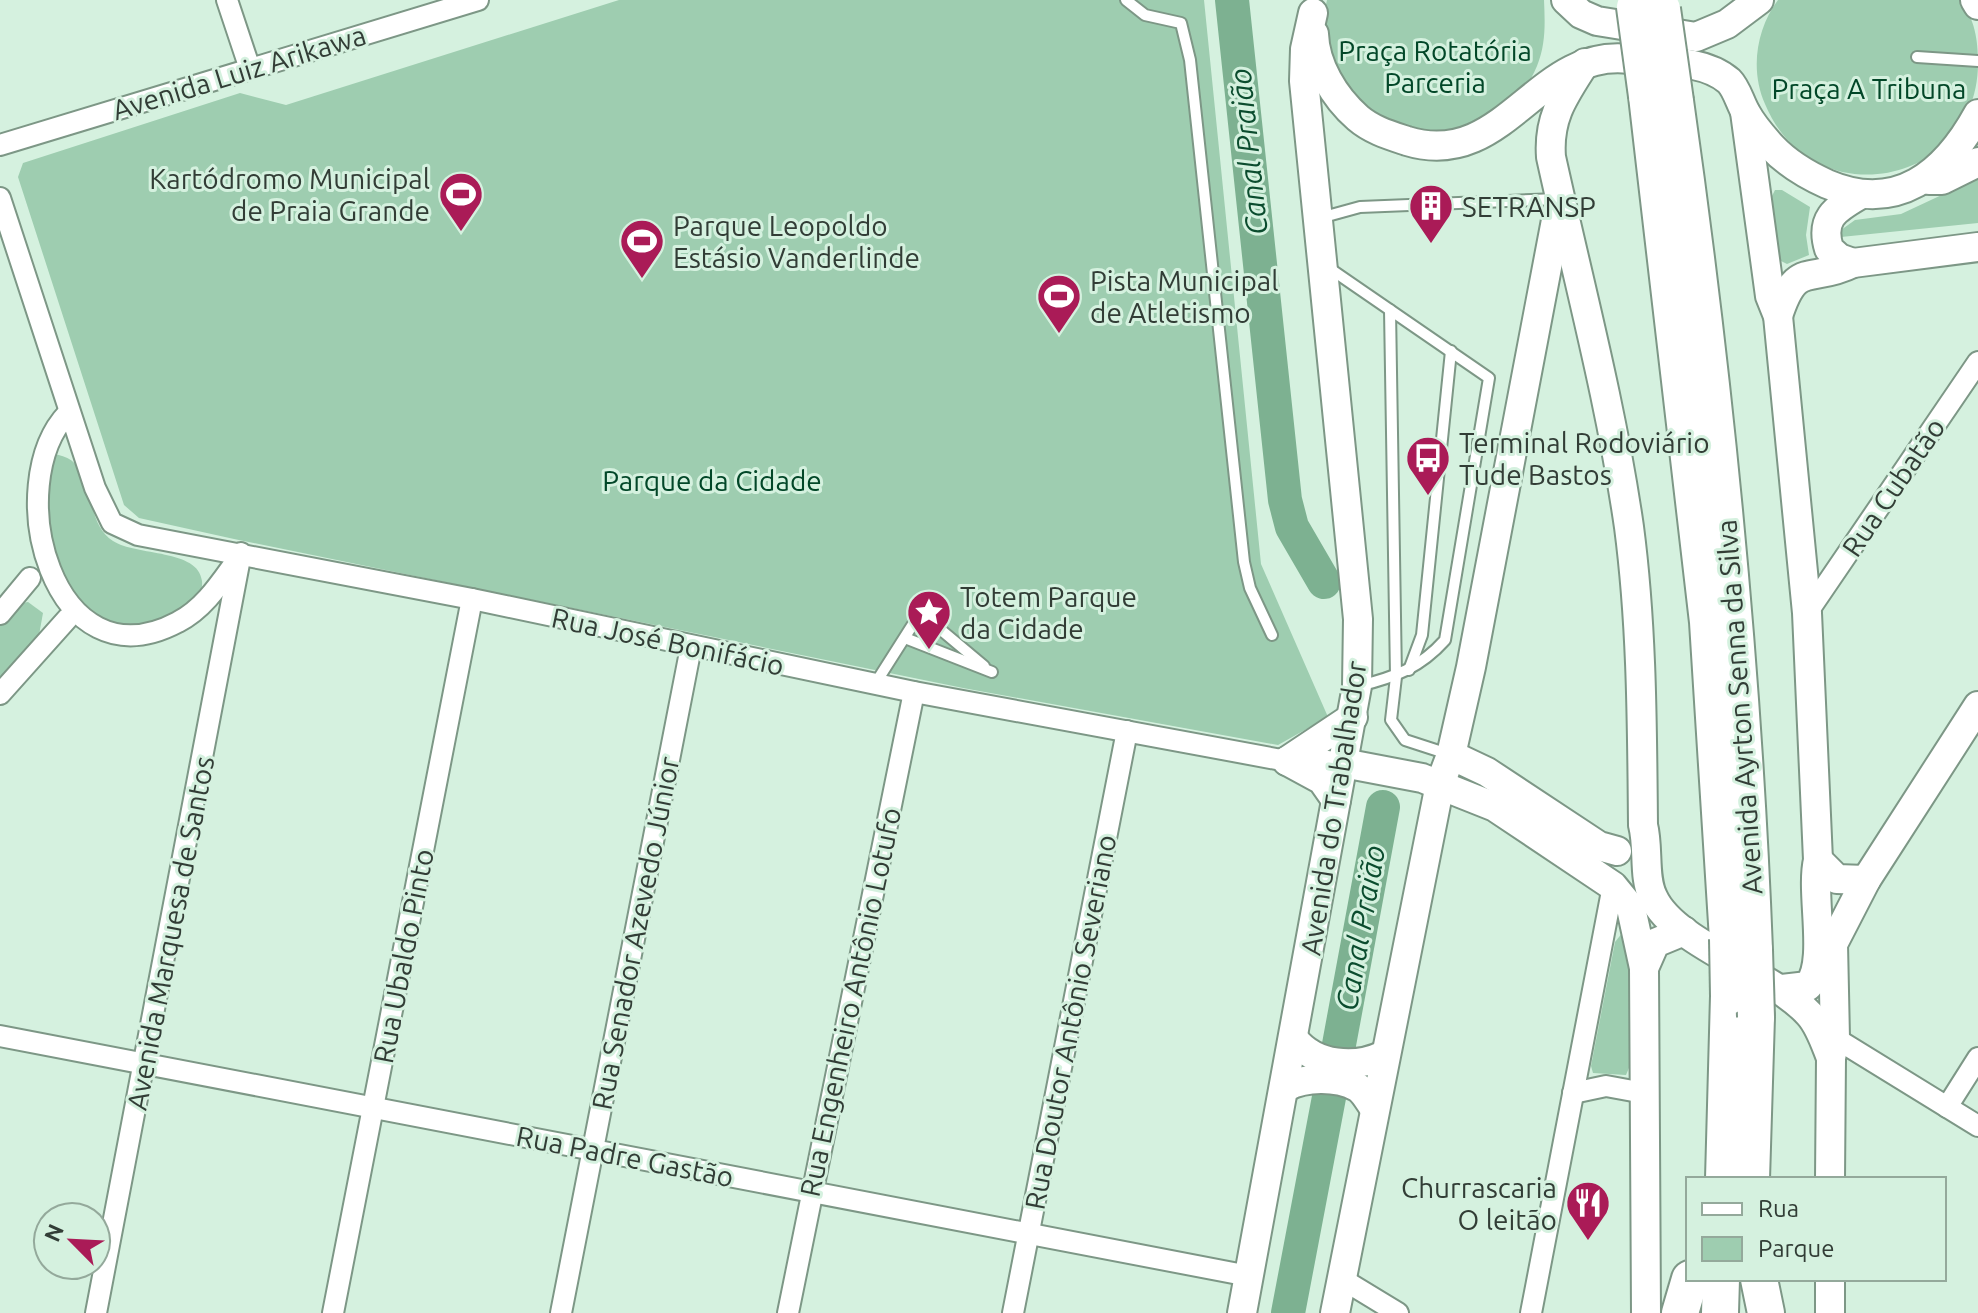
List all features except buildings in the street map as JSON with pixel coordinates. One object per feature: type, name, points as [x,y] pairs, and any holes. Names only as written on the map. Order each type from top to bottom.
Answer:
[{"type":"highway","name":"Avenida Ayrton Senna da Silva","points":[[1648,4],[1661,98],[1708,622],[1741,944],[1751,1177]]},
{"type":"highway","name":"Avenida Ayrton Senna da Silva","points":[[1724,1177],[1726,1122],[1742,1007]]},
{"type":"highway","points":[[1717,1177],[1726,1122]]},
{"type":"highway","points":[[1680,1313],[1689,1281]]},
{"type":"highway","points":[[1720,1313],[1721,1281]]},
{"type":"highway","points":[[1747,1313],[1748,1281]]},
{"type":"highway","points":[[1759,1281],[1766,1313]]},
{"type":"main road","points":[[1566,0],[1581,14],[1597,21],[1696,37],[1727,24],[1759,0]]},
{"type":"main road","points":[[1975,0],[1978,5]]},
{"type":"main road","points":[[1314,6],[1315,47],[1328,82],[1351,111],[1381,133],[1417,144],[1454,144],[1508,119],[1566,70],[1608,57],[1699,66],[1730,82],[1745,112],[1775,151],[1816,179],[1858,196],[1886,194],[1924,180],[1942,180],[1978,162]]},
{"type":"main road","name":"Avenida do Trabalhador","points":[[1242,1313],[1249,1276],[1304,1074],[1294,1039],[1357,686],[1358,619],[1325,265],[1304,81],[1305,49],[1314,6]]},
{"type":"main road","points":[[1585,63],[1558,103],[1553,119],[1551,157],[1613,433],[1629,527],[1641,663],[1643,825],[1649,847],[1651,894],[1662,910],[1684,931],[1782,989],[1809,1015],[1833,1048]]},
{"type":"main road","points":[[1745,112],[1770,296],[1778,316],[1807,613],[1818,860],[1814,877],[1818,968],[1808,986],[1782,989]]},
{"type":"main road","points":[[1924,180],[1967,133],[1978,114]]},
{"type":"main road","points":[[1853,263],[1829,249],[1826,224],[1836,209],[1858,196]]},
{"type":"main road","points":[[1335,1313],[1440,784],[1451,755],[1560,199]]},
{"type":"main road","points":[[1778,316],[1788,288],[1798,277],[1840,269],[1853,263],[1978,247]]},
{"type":"main road","points":[[1830,1177],[1833,944],[1866,880],[1978,706]]},
{"type":"main road","points":[[1336,800],[1322,780],[1287,761],[1353,717]]},
{"type":"main road","points":[[1451,755],[1487,772],[1599,846],[1617,851],[1629,848],[1643,825]]},
{"type":"main road","points":[[1343,763],[1406,774],[1440,784],[1495,807],[1602,879],[1631,908],[1644,968],[1646,1313]]},
{"type":"main road","points":[[1602,879],[1617,851]]},
{"type":"main road","points":[[1818,860],[1837,879],[1866,880]]},
{"type":"main road","points":[[1644,968],[1655,943],[1684,931]]},
{"type":"main road","points":[[1294,1039],[1304,1051],[1304,1074],[1353,1075],[1384,1055]]},
{"type":"main road","points":[[1353,1075],[1374,1108]]},
{"type":"main road","points":[[1830,1281],[1830,1313]]},
{"type":"street","points":[[227,0],[250,69]]},
{"type":"street","name":"Avenida Luiz Arikawa","points":[[0,145],[477,0]]},
{"type":"street","points":[[0,198],[5,228],[68,413],[45,426],[28,447]]},
{"type":"street","name":"Rua Cubatão","points":[[1807,613],[1978,362]]},
{"type":"street","name":"Rua José Bonifácio","points":[[68,413],[95,488],[112,523],[138,535],[472,599],[914,692],[1287,761],[1311,759],[1343,763]]},
{"type":"street","points":[[19,553],[30,578],[68,618],[97,631],[135,635],[179,622],[224,593]]},
{"type":"street","name":"Avenida Marquesa de Santos","points":[[96,1313],[146,1064],[224,593],[241,553]]},
{"type":"street","points":[[0,614],[30,578]]},
{"type":"street","name":"Rua Ubaldo Pinto","points":[[333,1313],[472,599]]},
{"type":"street","points":[[0,694],[68,618]]},
{"type":"street","name":"Rua Senador Azevedo Júnior","points":[[561,1313],[691,647]]},
{"type":"street","name":"Rua Engenheiro Antônio Lotufo","points":[[788,1313],[914,692]]},
{"type":"street","name":"Rua Doutor Antônio Severiano","points":[[1013,1313],[1127,731]]},
{"type":"street","points":[[1531,1313],[1573,1093],[1602,879]]},
{"type":"street","name":"Rua Padre Gastão","points":[[0,1036],[1249,1276]]},
{"type":"street","points":[[1833,1048],[1978,1126]]},
{"type":"street","points":[[1947,1107],[1978,1058]]},
{"type":"street","points":[[1573,1093],[1606,1086],[1644,1093]]},
{"type":"street","points":[[1342,1279],[1398,1313]]},
{"type":"lane","points":[[1126,0],[1145,15],[1181,23],[1190,60],[1244,562],[1250,588],[1272,635]]},
{"type":"lane","points":[[1917,57],[1978,61]]},
{"type":"lane","points":[[1319,218],[1360,207],[1560,199]]},
{"type":"lane","points":[[1325,265],[1489,378],[1445,640],[1427,660],[1396,677],[1357,686]]},
{"type":"lane","points":[[1390,310],[1396,677],[1390,712],[1393,728],[1405,740],[1451,755]]},
{"type":"lane","points":[[1409,670],[1422,635],[1451,351]]},
{"type":"lane","points":[[875,684],[929,599]]},
{"type":"lane","points":[[905,638],[992,672],[922,614]]},
{"type":"green space","name":"Parque Leopoldo Estásio Vanderlinde","points":[[619,0],[1204,0],[1261,564],[1328,717],[1278,745],[963,688],[234,539],[139,518],[124,505],[18,177],[23,163],[240,93],[286,105]]},
{"type":"green space","name":"Praça Rotatória Parceria","points":[[1327,0],[1544,0],[1542,50],[1537,66],[1519,96],[1494,117],[1464,129],[1433,132],[1401,126],[1373,112],[1349,90],[1332,60],[1328,45],[1325,22]]},
{"type":"green space","name":"Praça A Tribuna","points":[[1778,0],[1960,0],[1975,30],[1978,63],[1971,105],[1951,137],[1923,160],[1890,172],[1853,174],[1819,163],[1788,140],[1765,104],[1757,64],[1760,37]]},
{"type":"green space","points":[[1978,178],[1978,223],[1841,237],[1841,230],[1855,220],[1901,214]]},
{"type":"green space","points":[[1775,190],[1782,190],[1810,207],[1806,235],[1809,255],[1787,264],[1779,260],[1772,196]]},
{"type":"green space","points":[[52,454],[67,458],[77,466],[84,477],[96,519],[113,541],[179,558],[198,571],[202,585],[195,601],[150,624],[114,624],[84,608],[60,582],[44,550],[36,515],[38,482]]},
{"type":"green space","points":[[28,602],[43,613],[39,635],[0,679],[0,624],[17,604]]},
{"type":"green space","points":[[1623,932],[1629,937],[1631,1063],[1626,1075],[1593,1073],[1591,1066],[1615,942]]},
{"type":"waterway","name":"Canal Praião","points":[[1232,0],[1285,500],[1292,527],[1324,582]]},
{"type":"waterway","name":"Canal Praião","points":[[1338,1050],[1383,807]]},
{"type":"waterway","name":"Canal Praião","points":[[1288,1313],[1330,1092]]},
{"type":"place","name":"Kartódromo Municipal de Praia Grande","points":[[461,233]]},
{"type":"place","name":"SETRANSP","points":[[1431,245]]},
{"type":"place","name":"Parque Leopoldo Estásio Vanderlinde","points":[[642,280]]},
{"type":"place","name":"Pista Municipal de Atletismo","points":[[1059,335]]},
{"type":"place","name":"Terminal Rodoviário Tude Bastos","points":[[1428,497]]},
{"type":"place","name":"Totem Parque da Cidade","points":[[929,651]]},
{"type":"place","name":"Churrascaria O leitão","points":[[1588,1242]]},
{"type":"park label","name":"Parque da Cidade","points":[[712,480]]}]
